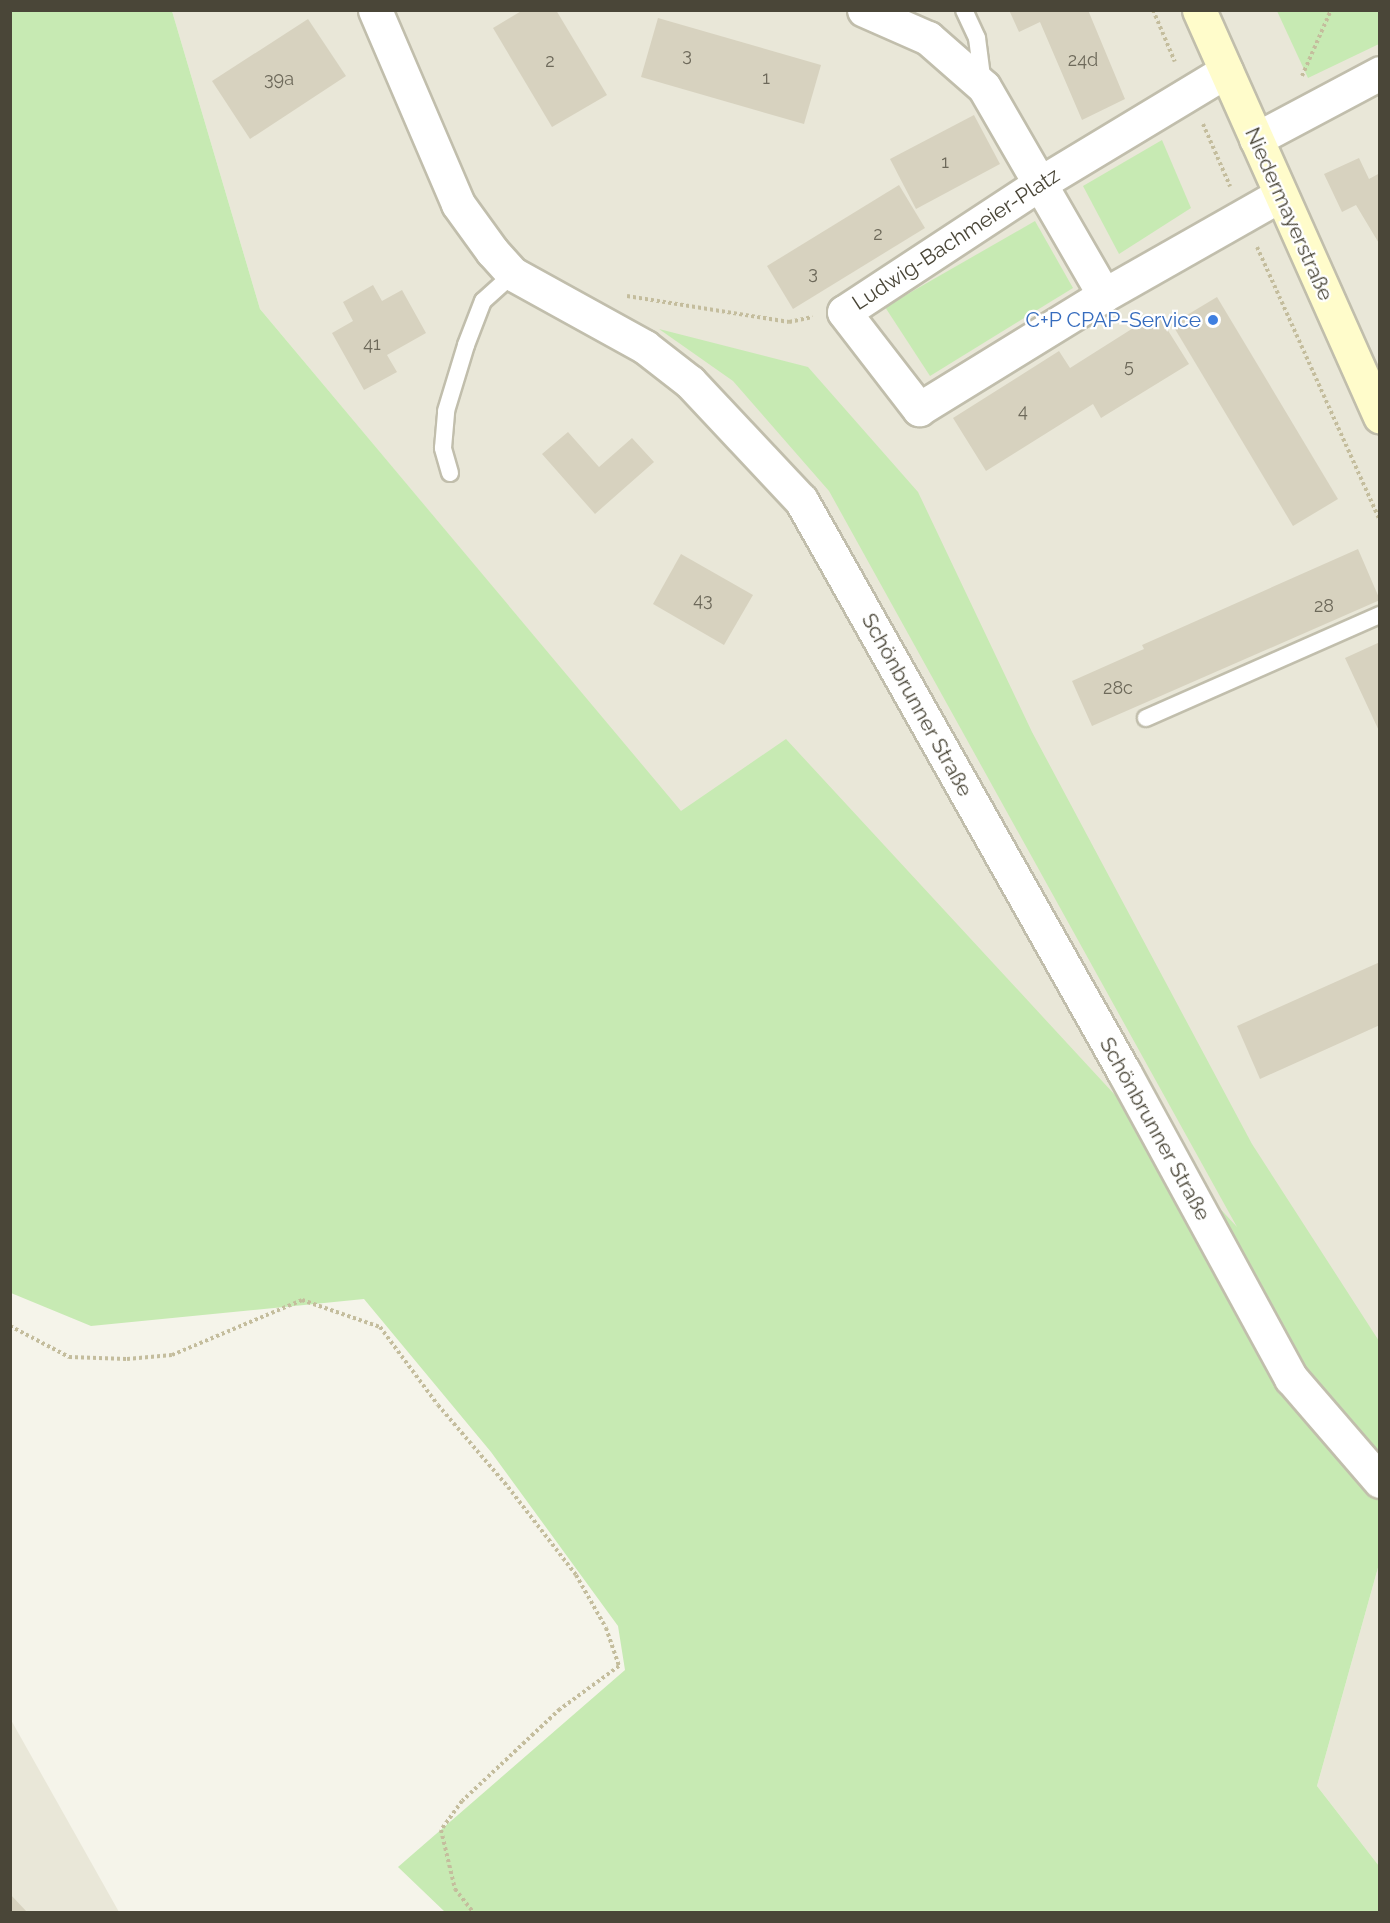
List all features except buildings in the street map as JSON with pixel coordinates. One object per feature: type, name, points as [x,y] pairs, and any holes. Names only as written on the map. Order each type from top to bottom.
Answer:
[{"type":"main road","name":"Niedermayerstraße","points":[[1199,10],[1226,71],[1268,134],[1280,195],[1380,417]]},
{"type":"street","name":"Schönbrunner Straße","points":[[375,10],[458,204],[513,274],[654,354],[720,412],[801,500],[1124,1072],[1291,1378],[1380,1481]]},
{"type":"street","points":[[864,10],[928,38],[984,87],[1104,295]]},
{"type":"street","name":"Ludwig-Bachmeier-Platz","points":[[1226,71],[1039,184],[844,312],[919,409],[1104,295],[1280,195]]},
{"type":"street","points":[[1268,134],[1380,73]]},
{"type":"lane","points":[[964,10],[977,38],[984,87]]},
{"type":"lane","points":[[450,473],[443,448],[446,411],[466,345],[483,301],[513,274]]},
{"type":"lane","points":[[1146,718],[1380,615]]},
{"type":"path","points":[[1153,10],[1243,217],[1380,520]]},
{"type":"path","points":[[1268,134],[1331,10]]},
{"type":"path","points":[[617,294],[789,322],[844,312]]},
{"type":"path","points":[[10,1326],[69,1357],[127,1359],[171,1355],[302,1300],[380,1327],[438,1405],[508,1487],[576,1575],[606,1628],[619,1666],[560,1710],[462,1801],[441,1830],[455,1888],[473,1912]]},
{"type":"shaded area","points":[[172,11],[1379,11],[1379,1386],[786,740],[681,812],[260,309]]},
{"type":"shaded area","points":[[1379,1564],[1379,1866],[1317,1786]]},
{"type":"shaded area","points":[[11,1720],[119,1912],[11,1912]]},
{"type":"green space","points":[[10,11],[172,11],[260,309],[681,811],[786,739],[1237,1227],[829,491],[733,381],[659,329],[808,367],[918,492],[1032,732],[1252,1144],[1379,1341],[1379,1564],[1317,1786],[1379,1866],[1379,1912],[445,1912],[398,1867],[625,1670],[618,1626],[491,1452],[364,1299],[91,1326],[11,1293]]},
{"type":"green space","points":[[1277,11],[1379,11],[1379,44],[1308,78]]},
{"type":"green space","points":[[1162,140],[1191,208],[1119,254],[1083,186]]},
{"type":"green space","points":[[1035,221],[1073,288],[930,376],[885,307]]},
{"type":"place","name":"C+P CPAP-Service","points":[[1213,320]]}]
